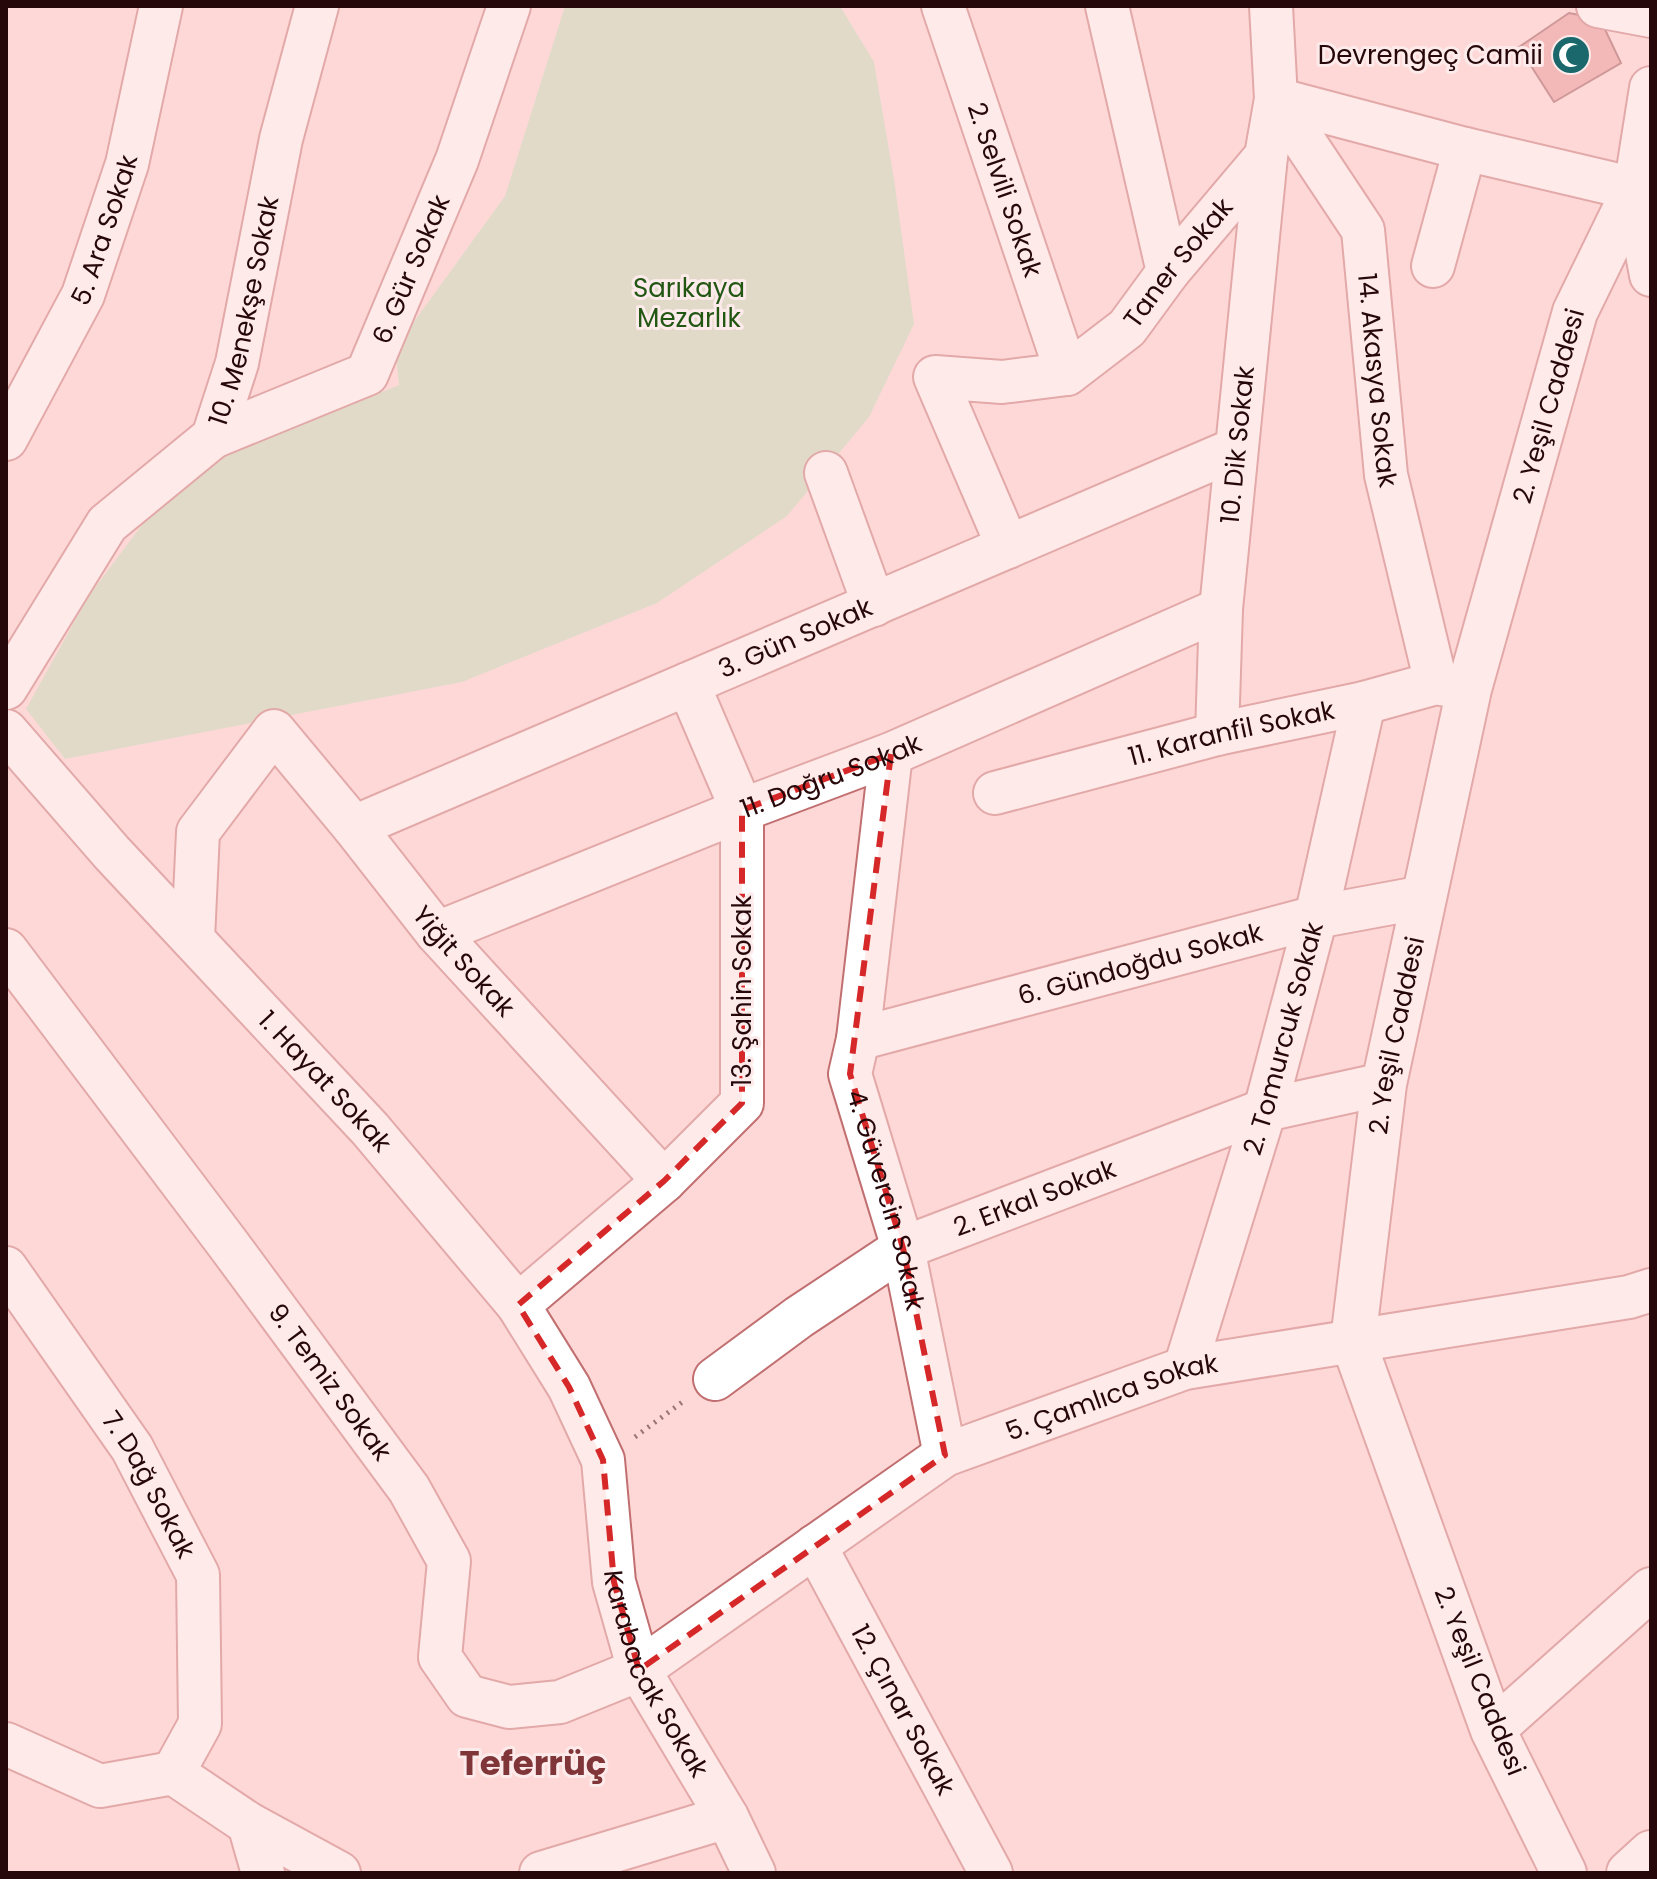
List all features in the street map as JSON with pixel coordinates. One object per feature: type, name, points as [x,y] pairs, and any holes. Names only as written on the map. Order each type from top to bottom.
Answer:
[{"type":"main road","name":"2. Yeşil Caddesi","points":[[1564,1873],[1493,1730],[1353,1341],[1384,1084],[1424,897],[1452,686],[1575,312],[1635,189]]},
{"type":"main road","points":[[1629,1873],[1651,1853]]},
{"type":"street","name":"5. Ara Sokak","points":[[6,439],[83,295],[127,164],[161,6]]},
{"type":"street","name":"10. Menekşe Sokak","points":[[6,688],[107,524],[213,437],[237,363],[281,139],[317,6]]},
{"type":"street","name":"6. Gür Sokak","points":[[213,437],[367,374],[457,160],[509,6]]},
{"type":"street","name":"2. Selvili Sokak","points":[[943,6],[1067,374]]},
{"type":"street","points":[[1107,6],[1168,272]]},
{"type":"street","points":[[1266,156],[1276,99],[1271,6]]},
{"type":"street","points":[[1598,6],[1651,16]]},
{"type":"street","points":[[1651,88],[1635,189],[1651,275]]},
{"type":"street","points":[[1276,99],[1465,149],[1635,189]]},
{"type":"street","name":"14. Akasya Sokak","points":[[1276,99],[1363,230],[1386,475],[1452,686]]},
{"type":"street","points":[[1433,266],[1465,149]]},
{"type":"street","name":"Taner Sokak","points":[[1067,374],[1127,328],[1168,272],[1266,156]]},
{"type":"street","name":"10. Dik Sokak","points":[[1217,734],[1221,609],[1266,156]]},
{"type":"street","points":[[1008,547],[935,377],[1002,382],[1067,374]]},
{"type":"street","name":"3. Gün Sokak","points":[[354,827],[1236,449]]},
{"type":"street","points":[[826,473],[874,605]]},
{"type":"street","name":"11. Doğru Sokak","points":[[437,933],[742,810],[891,754],[1221,609]]},
{"type":"street","name":"13. Şahin Sokak","points":[[518,1305],[664,1181],[742,1103],[742,810],[688,684]]},
{"type":"street","name":"11. Karanfil Sokak","points":[[995,793],[1217,734],[1452,686]]},
{"type":"street","name":"2. Tomurcuk Sokak","points":[[1185,1368],[1265,1110],[1316,917],[1364,703]]},
{"type":"street","name":"1. Hayat Sokak","points":[[6,731],[112,853],[370,1129],[518,1305],[569,1387],[603,1460]]},
{"type":"street","name":"Yiğit Sokak","points":[[193,939],[198,832],[274,731],[437,933],[664,1181]]},
{"type":"street","name":"4. Güvercin Sokak","points":[[891,754],[858,1039],[850,1074],[903,1248],[945,1455]]},
{"type":"street","name":"6. Gündoğdu Sokak","points":[[858,1039],[1316,917],[1424,897]]},
{"type":"street","name":"9. Temiz Sokak","points":[[6,950],[409,1489],[449,1561],[440,1657],[467,1696],[509,1707],[560,1702],[639,1670]]},
{"type":"street","name":"2. Erkal Sokak","points":[[715,1379],[799,1317],[903,1248],[1265,1110],[1384,1084]]},
{"type":"street","name":"7. Dağ Sokak","points":[[6,1268],[132,1448],[198,1575],[200,1724],[173,1773]]},
{"type":"street","name":"5. Çamlıca Sokak","points":[[639,1670],[945,1455],[1185,1368],[1629,1297],[1651,1290]]},
{"type":"street","name":"Karabacak Sokak","points":[[603,1460],[614,1582],[639,1670],[727,1817],[754,1873]]},
{"type":"street","name":"12. Çınar Sokak","points":[[815,1546],[991,1873]]},
{"type":"street","points":[[1493,1730],[1651,1589]]},
{"type":"street","points":[[6,1744],[100,1786],[173,1773],[249,1824],[339,1873]]},
{"type":"street","points":[[541,1873],[727,1817]]},
{"type":"street","points":[[249,1824],[263,1873]]},
{"type":"path","points":[[603,1460],[715,1379]]},
{"type":"highlighted area","points":[[891,754],[850,1074],[903,1248],[945,1455],[639,1670],[614,1582],[603,1460],[569,1387],[518,1305],[664,1181],[742,1103],[742,810]]},
{"type":"green space","name":"Sarıkaya Mezarlık","points":[[565,6],[840,6],[874,62],[914,324],[869,417],[787,516],[657,603],[462,682],[65,759],[26,709],[88,597],[153,510],[208,462],[399,385],[395,348],[505,196]]},
{"type":"building","name":"Devrengeç Camii","points":[[1569,13],[1600,19],[1621,63],[1554,102],[1519,47]]},
{"type":"place","name":"Devrengeç Camii","points":[[1571,55]]},
{"type":"district","name":"Teferrüç","points":[[533,1763]]}]
